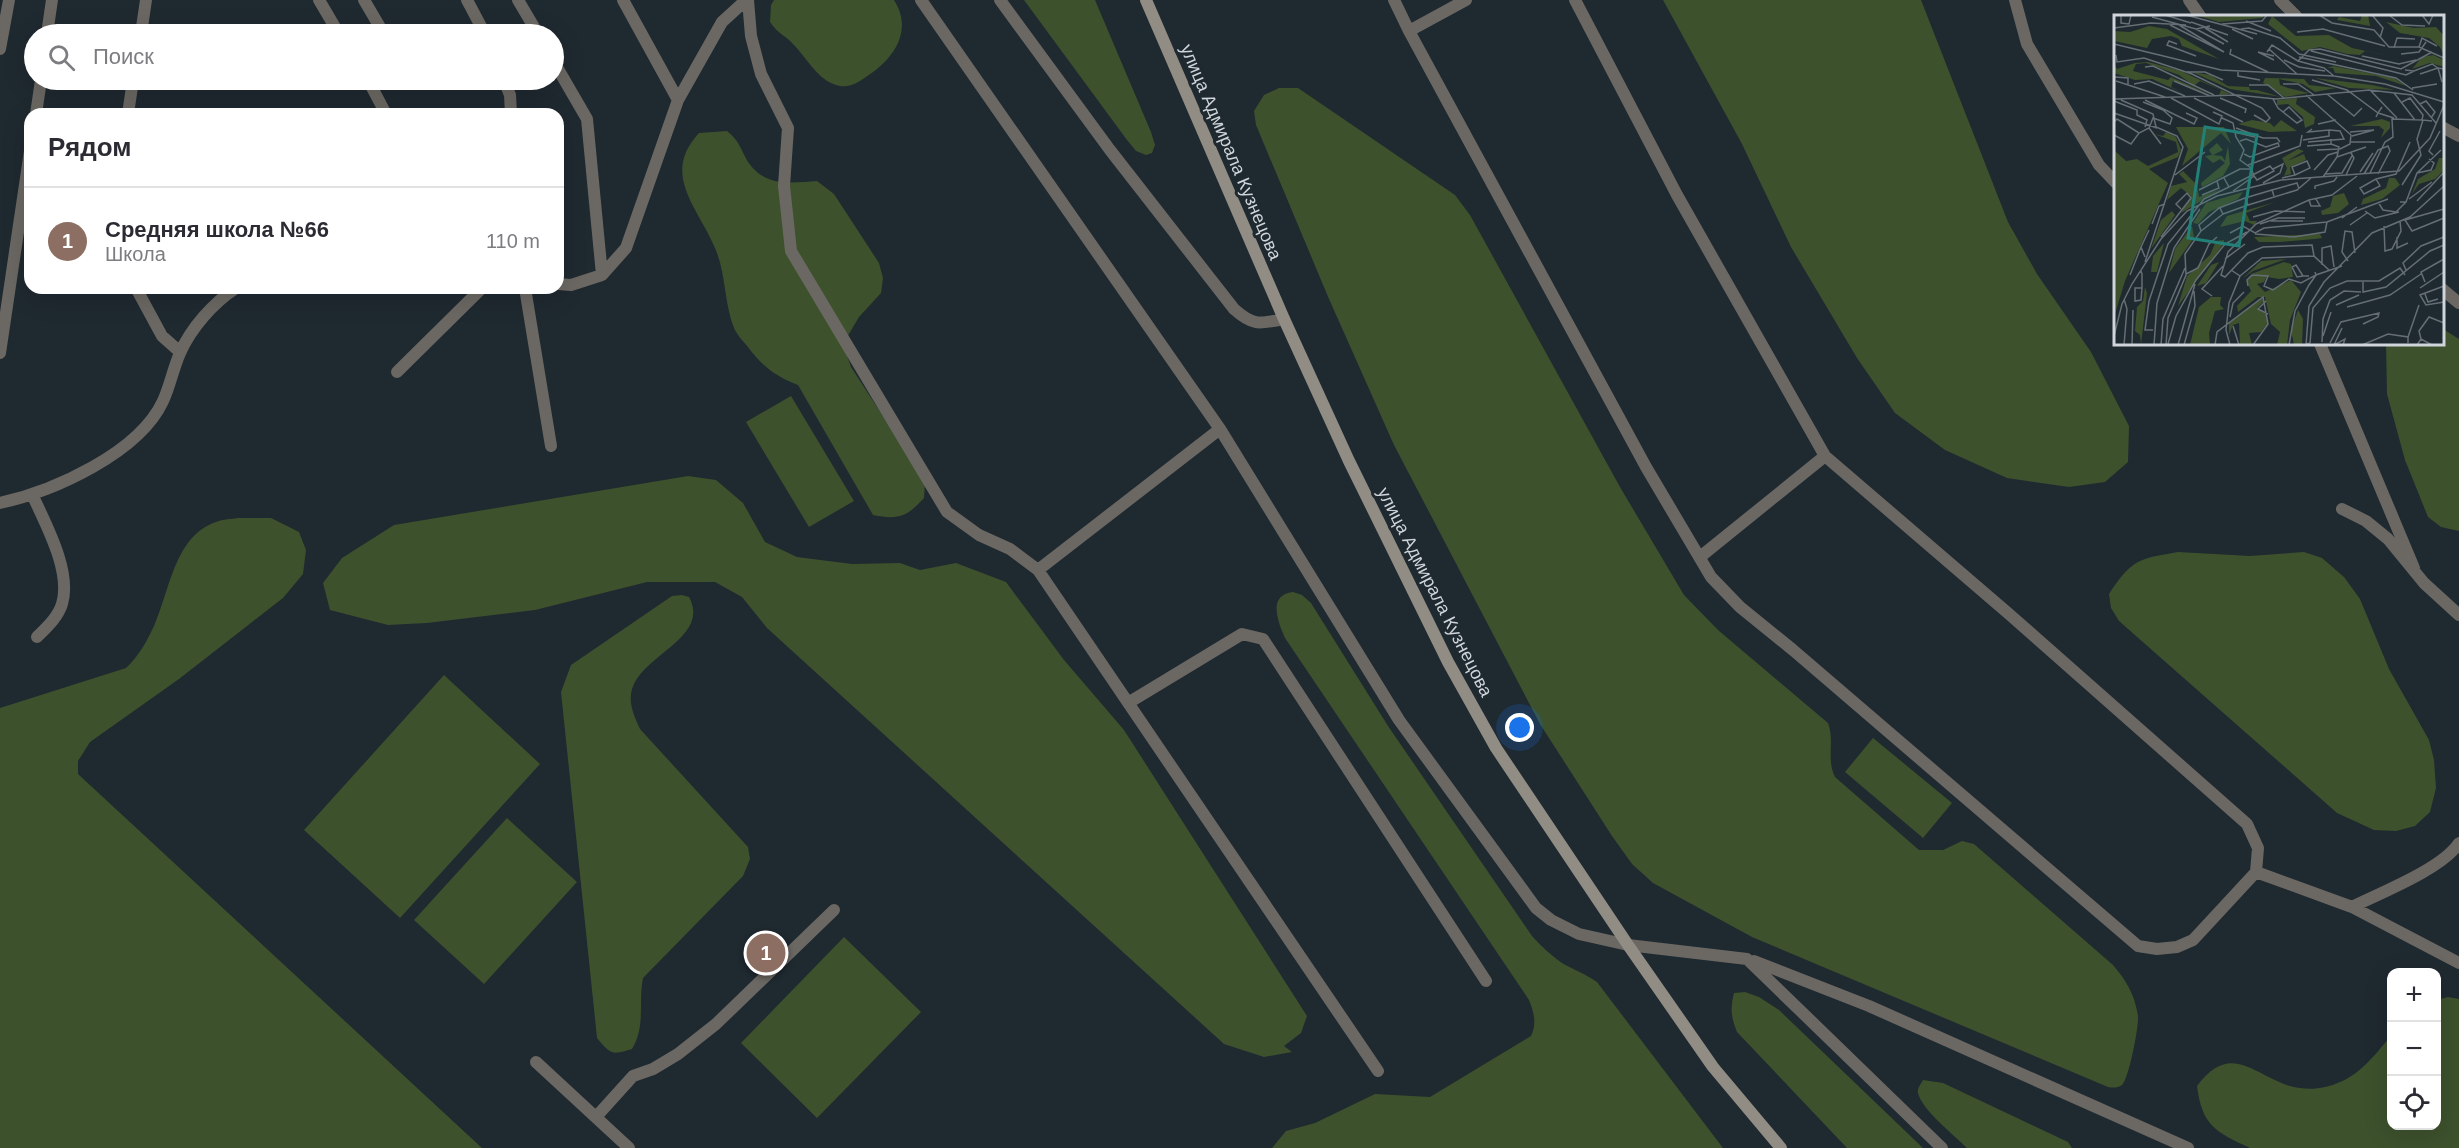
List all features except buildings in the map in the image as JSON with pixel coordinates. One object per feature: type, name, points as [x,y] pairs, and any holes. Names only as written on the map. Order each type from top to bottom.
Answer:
[{"type":"main road","name":"улица Адмирала Кузнецова","points":[[1146,0],[1284,319],[1353,471],[1448,662],[1496,748],[1628,945],[1713,1067],[1781,1148]]},
{"type":"street","points":[[0,49],[9,0]]},
{"type":"street","points":[[48,24],[52,0]]},
{"type":"street","points":[[142,24],[146,0]]},
{"type":"street","points":[[319,0],[333,24]]},
{"type":"street","points":[[364,0],[378,24]]},
{"type":"street","points":[[467,0],[480,24]]},
{"type":"street","points":[[518,0],[532,24]]},
{"type":"street","points":[[623,0],[678,100]]},
{"type":"street","points":[[564,284],[571,285],[602,275],[626,248],[678,100],[722,22],[747,0]]},
{"type":"street","points":[[747,0],[751,36],[761,74],[788,128],[784,186],[791,251],[946,512],[979,535],[1010,549],[1038,570],[1378,1071]]},
{"type":"street","points":[[921,0],[1220,429],[1399,720],[1536,908],[1551,920],[1579,934],[1628,945],[1747,959],[1869,1006],[2188,1148]]},
{"type":"street","points":[[1000,0],[1110,150],[1234,309],[1247,321],[1261,323],[1284,319]]},
{"type":"street","points":[[1394,0],[1646,467],[1711,578],[1740,607],[2138,946],[2157,949],[2177,947],[2193,940],[2256,872],[2258,849],[2247,824],[2009,614],[1825,456],[1677,195],[1575,0]]},
{"type":"street","points":[[1409,31],[1466,0]]},
{"type":"street","points":[[2014,0],[2027,44],[2099,165],[2114,182]]},
{"type":"street","points":[[2189,0],[2199,15]]},
{"type":"street","points":[[2280,0],[2295,15]]},
{"type":"street","points":[[564,79],[587,119],[602,275]]},
{"type":"street","points":[[37,108],[40,90]]},
{"type":"street","points":[[129,108],[132,90]]},
{"type":"street","points":[[373,90],[383,108]]},
{"type":"street","points":[[508,90],[511,108]]},
{"type":"street","points":[[2444,128],[2459,136]]},
{"type":"street","points":[[0,353],[24,191]]},
{"type":"street","points":[[2444,291],[2459,303]]},
{"type":"street","points":[[139,294],[162,336],[180,352]]},
{"type":"street","points":[[1,499],[32,494],[65,480],[118,452],[149,424],[163,401],[180,352],[204,315],[229,294]]},
{"type":"street","points":[[397,372],[476,294]]},
{"type":"street","points":[[526,294],[531,339],[551,446]]},
{"type":"street","points":[[2320,345],[2414,568]]},
{"type":"street","points":[[1038,570],[1220,429]]},
{"type":"street","points":[[1700,557],[1825,456]]},
{"type":"street","points":[[32,494],[60,562],[65,589],[62,604],[55,619],[37,637]]},
{"type":"street","points":[[2342,508],[2366,521],[2388,539],[2424,583],[2459,615]]},
{"type":"street","points":[[1128,703],[1242,634],[1263,639],[1486,981]]},
{"type":"street","points":[[2352,907],[2413,878],[2454,851],[2459,843]]},
{"type":"street","points":[[2256,872],[2352,907],[2459,963]]},
{"type":"street","points":[[596,1117],[633,1076],[653,1069],[678,1054],[716,1024],[834,910]]},
{"type":"street","points":[[1747,959],[1942,1148]]},
{"type":"street","points":[[536,1062],[629,1148]]},
{"type":"green space","points":[[774,0],[894,0],[902,23],[898,44],[885,62],[863,79],[852,85],[836,85],[818,73],[770,22],[771,5]]},
{"type":"green space","points":[[1024,0],[1095,0],[1151,132],[1155,145],[1152,153],[1146,155],[1136,151]]},
{"type":"green space","points":[[1663,0],[1921,0],[2008,222],[2037,274],[2091,352],[2129,426],[2128,462],[2105,482],[2069,487],[2007,478],[1945,450],[1895,413],[1857,358],[1791,247],[1742,144]]},
{"type":"green space","points":[[1279,88],[1298,88],[1455,195],[1470,215],[1620,487],[1684,595],[1718,630],[1828,723],[1831,736],[1831,764],[1835,777],[1919,850],[1943,850],[1962,841],[1974,844],[2113,965],[2129,988],[2138,1016],[2133,1052],[2128,1073],[2122,1085],[2115,1088],[2108,1087],[1752,937],[1653,883],[1632,864],[1540,724],[1394,445],[1329,299],[1256,125],[1254,111],[1264,95]]},
{"type":"green space","points":[[727,131],[737,142],[748,162],[762,176],[779,182],[817,181],[834,194],[879,263],[883,278],[881,293],[859,317],[843,344],[851,367],[925,481],[924,498],[902,516],[873,515],[798,385],[782,378],[764,365],[734,328],[719,258],[692,204],[683,176],[683,162],[688,148],[699,133]]},
{"type":"green space","points":[[2444,330],[2459,339],[2459,531],[2441,527],[2428,517],[2405,460],[2387,394],[2386,345],[2444,345]]},
{"type":"green space","points":[[791,396],[854,501],[809,527],[746,422]]},
{"type":"green space","points":[[688,476],[716,480],[743,503],[765,542],[797,557],[852,564],[900,563],[920,570],[956,563],[1006,582],[1064,660],[1124,730],[1307,1016],[1301,1033],[1284,1046],[1292,1052],[1264,1057],[1224,1044],[767,628],[742,597],[715,582],[647,582],[535,610],[427,623],[388,625],[330,610],[323,583],[342,558],[394,525]]},
{"type":"green space","points":[[239,518],[271,518],[299,532],[306,550],[303,574],[283,598],[179,679],[90,742],[78,761],[78,774],[482,1148],[0,1148],[0,708],[126,668],[150,634],[176,564],[192,538],[216,522]]},
{"type":"green space","points":[[2178,552],[2250,556],[2304,552],[2322,558],[2344,577],[2360,599],[2389,669],[2429,740],[2434,760],[2436,788],[2430,812],[2415,826],[2396,831],[2374,830],[2337,813],[2119,621],[2111,608],[2109,594],[2124,574],[2137,562]]},
{"type":"green space","points":[[1293,592],[1302,595],[1311,603],[1388,726],[1532,936],[1562,963],[1597,982],[1723,1148],[1272,1148],[1286,1131],[1315,1123],[1375,1094],[1430,1097],[1531,1036],[1534,1022],[1529,1000],[1285,638],[1278,617],[1277,604],[1285,594]]},
{"type":"green space","points":[[672,596],[689,597],[693,611],[691,623],[683,635],[638,677],[631,694],[632,709],[640,729],[748,847],[750,859],[743,876],[643,978],[639,1032],[632,1049],[616,1053],[609,1051],[597,1038],[561,692],[571,665]]},
{"type":"green space","points":[[444,675],[540,764],[400,918],[304,830]]},
{"type":"green space","points":[[1873,738],[1952,803],[1923,838],[1845,772]]},
{"type":"green space","points":[[507,818],[577,882],[484,984],[414,920]]},
{"type":"green space","points":[[844,937],[921,1012],[817,1118],[741,1043]]},
{"type":"green space","points":[[1745,992],[1759,997],[1779,1010],[1923,1148],[1847,1148],[1737,1032],[1732,1013],[1734,993]]},
{"type":"green space","points":[[2448,997],[2459,999],[2459,1148],[2250,1148],[2220,1132],[2207,1119],[2199,1099],[2197,1086],[2209,1073],[2221,1065],[2232,1063],[2242,1065],[2296,1088],[2322,1088],[2340,1082],[2355,1073],[2387,1041],[2387,1130],[2441,1130],[2441,999]]},
{"type":"green space","points":[[1923,1080],[1943,1083],[2068,1142],[2072,1148],[1967,1148],[1921,1100],[1918,1091]]},
{"type":"place","name":"Средняя школа №66","points":[[766,953]]}]
